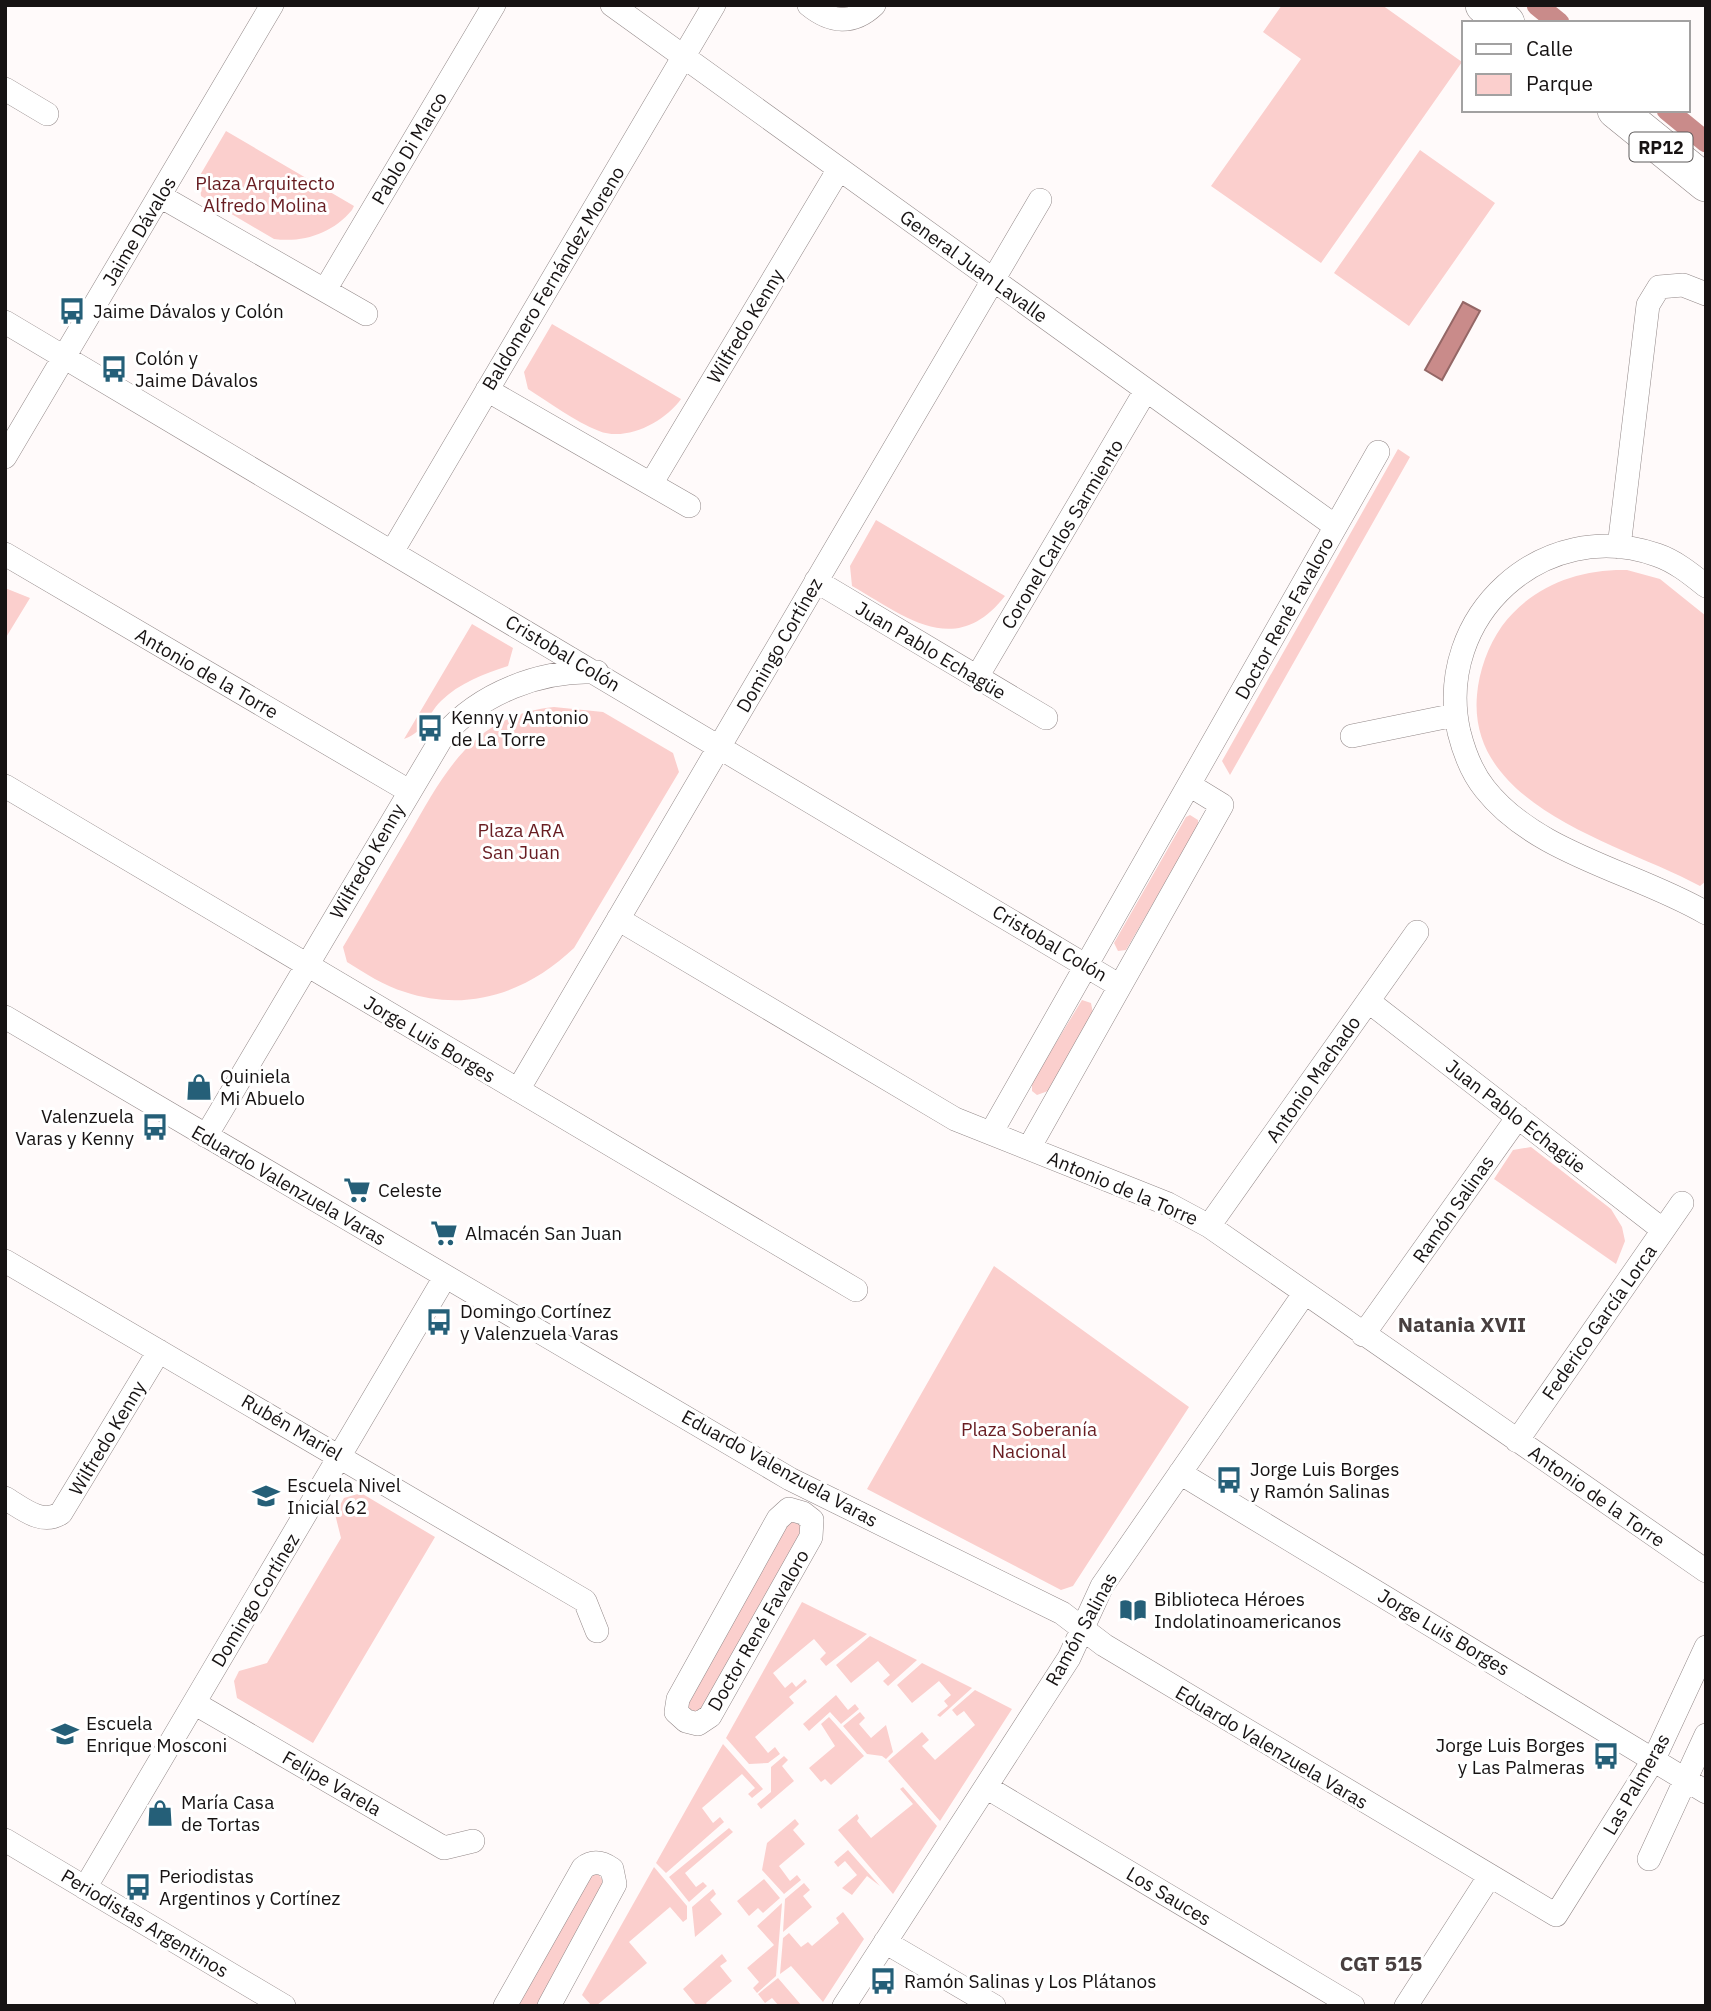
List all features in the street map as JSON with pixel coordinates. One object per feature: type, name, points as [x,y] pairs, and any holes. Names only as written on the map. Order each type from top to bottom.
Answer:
[{"type":"main road","points":[[1484,5],[1504,21]]},
{"type":"main road","name":"RP12","points":[[1618,112],[1706,183]]},
{"type":"street","name":"Jaime Dávalos","points":[[5,457],[272,5]]},
{"type":"street","name":"Pablo Di Marco","points":[[325,290],[494,5]]},
{"type":"street","name":"General Juan Lavalle","points":[[612,5],[1335,526]]},
{"type":"street","name":"Baldomero Fernández Moreno","points":[[392,552],[714,5]]},
{"type":"street","points":[[809,5],[832,20],[845,21],[864,14],[874,5]]},
{"type":"street","points":[[5,89],[47,114]]},
{"type":"street","name":"Wilfredo Kenny","points":[[651,484],[839,169]]},
{"type":"street","points":[[160,196],[366,314]]},
{"type":"street","name":"Domingo Cortínez","points":[[517,1090],[1040,200]]},
{"type":"street","points":[[1619,547],[1648,305],[1659,287],[1670,284],[1706,293]]},
{"type":"street","name":"Cristobal Colón","points":[[5,322],[597,672],[1120,986]]},
{"type":"street","points":[[487,390],[689,506]]},
{"type":"street","name":"Coronel Carlos Sarmiento","points":[[977,677],[1146,390]]},
{"type":"street","name":"Doctor René Favaloro","points":[[991,1133],[1191,786],[1378,452]]},
{"type":"street","points":[[1706,586],[1659,556],[1619,547],[1559,553],[1533,564],[1506,583],[1475,622],[1457,664],[1455,715],[1470,766],[1485,789],[1529,830],[1649,883],[1706,913]]},
{"type":"street","name":"Antonio de la Torre","points":[[5,554],[409,791]]},
{"type":"street","name":"Juan Pablo Echagüe","points":[[816,581],[1046,718]]},
{"type":"street","name":"Wilfredo Kenny","points":[[206,1136],[443,736],[458,719],[476,705],[534,680],[578,671],[597,672]]},
{"type":"street","points":[[1352,736],[1455,715]]},
{"type":"street","name":"Jorge Luis Borges","points":[[5,786],[856,1290]]},
{"type":"street","points":[[1029,1147],[1222,805],[1191,786]]},
{"type":"street","name":"Antonio de la Torre","points":[[618,919],[955,1119],[1168,1204],[1209,1226],[1517,1441],[1704,1565]]},
{"type":"street","name":"Antonio Machado","points":[[1209,1226],[1417,932]]},
{"type":"street","name":"Juan Pablo Echagüe","points":[[1368,1001],[1663,1230]]},
{"type":"street","name":"Eduardo Valenzuela Varas","points":[[5,1017],[815,1491],[1082,1626],[1104,1645],[1556,1915]]},
{"type":"street","name":"Ramón Salinas","points":[[1363,1335],[1518,1117]]},
{"type":"street","name":"Federico García Lorca","points":[[1517,1441],[1682,1203]]},
{"type":"street","name":"Rubén Mariel","points":[[5,1261],[340,1455],[584,1601],[597,1631]]},
{"type":"street","name":"Domingo Cortínez","points":[[85,1888],[446,1277]]},
{"type":"street","name":"Ramón Salinas","points":[[844,2006],[1069,1658],[1102,1586],[1304,1294]]},
{"type":"street","name":"Wilfredo Kenny","points":[[5,1498],[31,1513],[49,1519],[61,1513],[159,1350]]},
{"type":"street","name":"Jorge Luis Borges","points":[[1180,1472],[1706,1793]]},
{"type":"street","points":[[803,1513],[815,1491]]},
{"type":"street","name":"Doctor René Favaloro","points":[[789,1509],[803,1513],[812,1520],[811,1538],[710,1716],[698,1724],[686,1721],[676,1712],[678,1699],[778,1519],[789,1509]]},
{"type":"street","name":"Las Palmeras","points":[[1556,1915],[1654,1759],[1706,1647]]},
{"type":"street","name":"Felipe Varela","points":[[194,1703],[444,1848],[472,1841]]},
{"type":"street","name":"Las Palmeras","points":[[1649,1859],[1706,1735]]},
{"type":"street","name":"Los Sauces","points":[[985,1787],[1353,2006]]},
{"type":"street","name":"Periodistas Argentinos","points":[[5,1840],[85,1888],[246,1996],[284,2006]]},
{"type":"street","points":[[505,2006],[583,1868],[589,1863],[604,1864],[612,1869],[615,1884],[549,2006]]},
{"type":"street","points":[[1406,2006],[1489,1877]]},
{"type":"street","points":[[885,1942],[994,2006]]},
{"type":"green space","points":[[1282,5],[1382,5],[1462,62],[1321,263],[1211,186],[1301,59],[1263,32]]},
{"type":"green space","name":"Plaza Arquitecto Alfredo Molina","points":[[226,131],[354,206],[352,210],[336,225],[317,235],[274,239],[201,196],[199,177]]},
{"type":"green space","points":[[1420,150],[1495,203],[1409,326],[1334,273]]},
{"type":"green space","points":[[552,324],[681,399],[655,422],[633,432],[621,434],[599,431],[571,417],[528,389],[524,372]]},
{"type":"green space","points":[[1398,449],[1410,457],[1230,775],[1222,761]]},
{"type":"green space","points":[[876,520],[1005,596],[986,615],[967,626],[949,629],[930,626],[891,609],[852,586],[850,566]]},
{"type":"green space","points":[[1627,570],[1660,579],[1706,616],[1706,881],[1700,886],[1556,817],[1523,794],[1497,767],[1481,734],[1477,695],[1482,668],[1497,634],[1514,612],[1527,600],[1557,583],[1591,573]]},
{"type":"green space","points":[[5,588],[30,598],[5,639]]},
{"type":"green space","points":[[472,624],[513,648],[508,666],[456,689],[441,701],[417,732],[404,739]]},
{"type":"green space","name":"Plaza ARA San Juan","points":[[554,707],[603,712],[673,753],[679,772],[574,948],[537,976],[517,987],[474,999],[428,998],[405,992],[382,983],[347,962],[343,947],[449,769],[482,735],[502,722]]},
{"type":"green space","points":[[1190,815],[1198,820],[1198,826],[1126,950],[1118,951],[1114,943],[1186,817]]},
{"type":"green space","points":[[1082,1000],[1091,1003],[1093,1013],[1048,1091],[1037,1095],[1032,1091],[1032,1082]]},
{"type":"green space","points":[[1531,1147],[1611,1209],[1622,1227],[1625,1241],[1616,1264],[1494,1179],[1513,1150]]},
{"type":"green space","name":"Plaza Soberanía Nacional","points":[[994,1266],[1189,1407],[1073,1586],[1061,1590],[867,1489]]},
{"type":"green space","points":[[361,1493],[435,1537],[313,1743],[237,1698],[234,1681],[239,1671],[267,1663],[341,1538],[335,1514],[344,1498]]},
{"type":"green space","points":[[789,1520],[806,1526],[700,1713],[694,1716],[685,1705]]},
{"type":"green space","points":[[802,1602],[867,1634],[826,1666],[820,1659],[826,1653],[814,1639],[773,1673],[785,1688],[792,1682],[796,1687],[805,1679],[807,1682],[789,1697],[794,1703],[755,1737],[768,1753],[775,1747],[780,1754],[768,1763],[749,1764],[726,1738]]},
{"type":"green space","points":[[870,1636],[917,1660],[888,1686],[883,1681],[890,1675],[878,1661],[851,1683],[836,1665]]},
{"type":"green space","points":[[922,1663],[972,1688],[940,1717],[937,1715],[948,1706],[944,1701],[951,1695],[939,1681],[912,1703],[897,1685]]},
{"type":"green space","points":[[975,1690],[1012,1709],[940,1821],[888,1761],[922,1732],[929,1740],[922,1746],[935,1760],[975,1725],[964,1711],[957,1716],[952,1710]]},
{"type":"green space","points":[[836,1695],[848,1710],[855,1704],[859,1709],[841,1724],[830,1712],[809,1731],[803,1724]]},
{"type":"green space","points":[[860,1712],[865,1718],[859,1724],[871,1738],[886,1725],[893,1752],[886,1759],[867,1754],[843,1726]]},
{"type":"green space","points":[[829,1717],[864,1756],[831,1785],[825,1779],[821,1782],[809,1768],[835,1746],[821,1724]]},
{"type":"green space","points":[[723,1744],[763,1789],[752,1798],[748,1794],[755,1788],[742,1774],[702,1808],[713,1823],[720,1817],[724,1822],[666,1873],[656,1863]]},
{"type":"green space","points":[[784,1756],[788,1760],[782,1766],[794,1781],[761,1809],[757,1804],[771,1792],[771,1767]]},
{"type":"green space","points":[[903,1787],[937,1826],[893,1894],[838,1830],[857,1814],[857,1821],[871,1838],[913,1804],[900,1789]]},
{"type":"green space","points":[[795,1819],[799,1824],[793,1830],[805,1844],[779,1866],[790,1881],[797,1875],[801,1880],[784,1894],[762,1870],[767,1843]]},
{"type":"green space","points":[[729,1828],[733,1832],[685,1873],[696,1887],[703,1882],[707,1886],[689,1902],[669,1877]]},
{"type":"green space","points":[[848,1850],[880,1886],[867,1876],[852,1895],[842,1888],[857,1875],[845,1861],[838,1867],[834,1862]]},
{"type":"green space","points":[[654,1867],[687,1906],[687,1919],[683,1922],[670,1907],[629,1942],[647,1963],[596,2006],[592,2006],[582,1995]]},
{"type":"green space","points":[[598,1874],[602,1879],[602,1886],[537,2006],[515,2006],[589,1876]]},
{"type":"green space","points":[[764,1879],[780,1898],[763,1913],[758,1908],[749,1916],[737,1901]]},
{"type":"green space","points":[[804,1883],[810,1890],[803,1896],[812,1907],[783,1932],[785,1899]]},
{"type":"green space","points":[[713,1889],[716,1894],[710,1900],[722,1914],[695,1937],[692,1907]]},
{"type":"green space","points":[[782,1903],[776,1976],[757,1993],[753,1988],[759,1982],[747,1968],[774,1945],[757,1926]]},
{"type":"green space","points":[[843,1912],[864,1939],[823,2002],[791,1966],[780,1974],[783,1938],[789,1933],[801,1947],[808,1942],[812,1946],[839,1923],[836,1918]]},
{"type":"green space","points":[[722,1954],[727,1961],[720,1966],[732,1981],[706,2003],[708,2006],[697,2006],[683,1989]]},
{"type":"green space","points":[[778,1978],[802,2006],[779,2006],[772,1998],[765,2003],[758,1994]]},
{"type":"shaded area","points":[[1463,302],[1480,311],[1442,380],[1425,370]]},
{"type":"waterway","points":[[1537,5],[1557,21]]},
{"type":"waterway","points":[[1669,112],[1706,142]]},
{"type":"place","name":"Jaime Dávalos y Colón","points":[[72,311]]},
{"type":"place","name":"Colón y Jaime Dávalos","points":[[114,369]]},
{"type":"place","name":"Kenny y Antonio de La Torre","points":[[430,728]]},
{"type":"place","name":"Quiniela Mi Abuelo","points":[[199,1087]]},
{"type":"place","name":"Valenzuela Varas y Kenny","points":[[155,1127]]},
{"type":"place","name":"Celeste","points":[[357,1190]]},
{"type":"place","name":"Almacén San Juan","points":[[444,1233]]},
{"type":"place","name":"Domingo Cortínez y Valenzuela Varas","points":[[439,1322]]},
{"type":"place","name":"Jorge Luis Borges y Ramón Salinas","points":[[1229,1480]]},
{"type":"place","name":"Escuela Nivel Inicial 62","points":[[266,1496]]},
{"type":"place","name":"Biblioteca Héroes Indolatinoamericanos","points":[[1133,1610]]},
{"type":"place","name":"Escuela Enrique Mosconi","points":[[65,1734]]},
{"type":"place","name":"Jorge Luis Borges y Las Palmeras","points":[[1606,1756]]},
{"type":"place","name":"María Casa de Tortas","points":[[160,1813]]},
{"type":"place","name":"Periodistas Argentinos y Cortínez","points":[[138,1887]]},
{"type":"place","name":"Ramón Salinas y Los Plátanos","points":[[883,1981]]},
{"type":"district","name":"Natania XVII","points":[[1462,1324]]},
{"type":"district","name":"CGT 515","points":[[1381,1963]]}]
